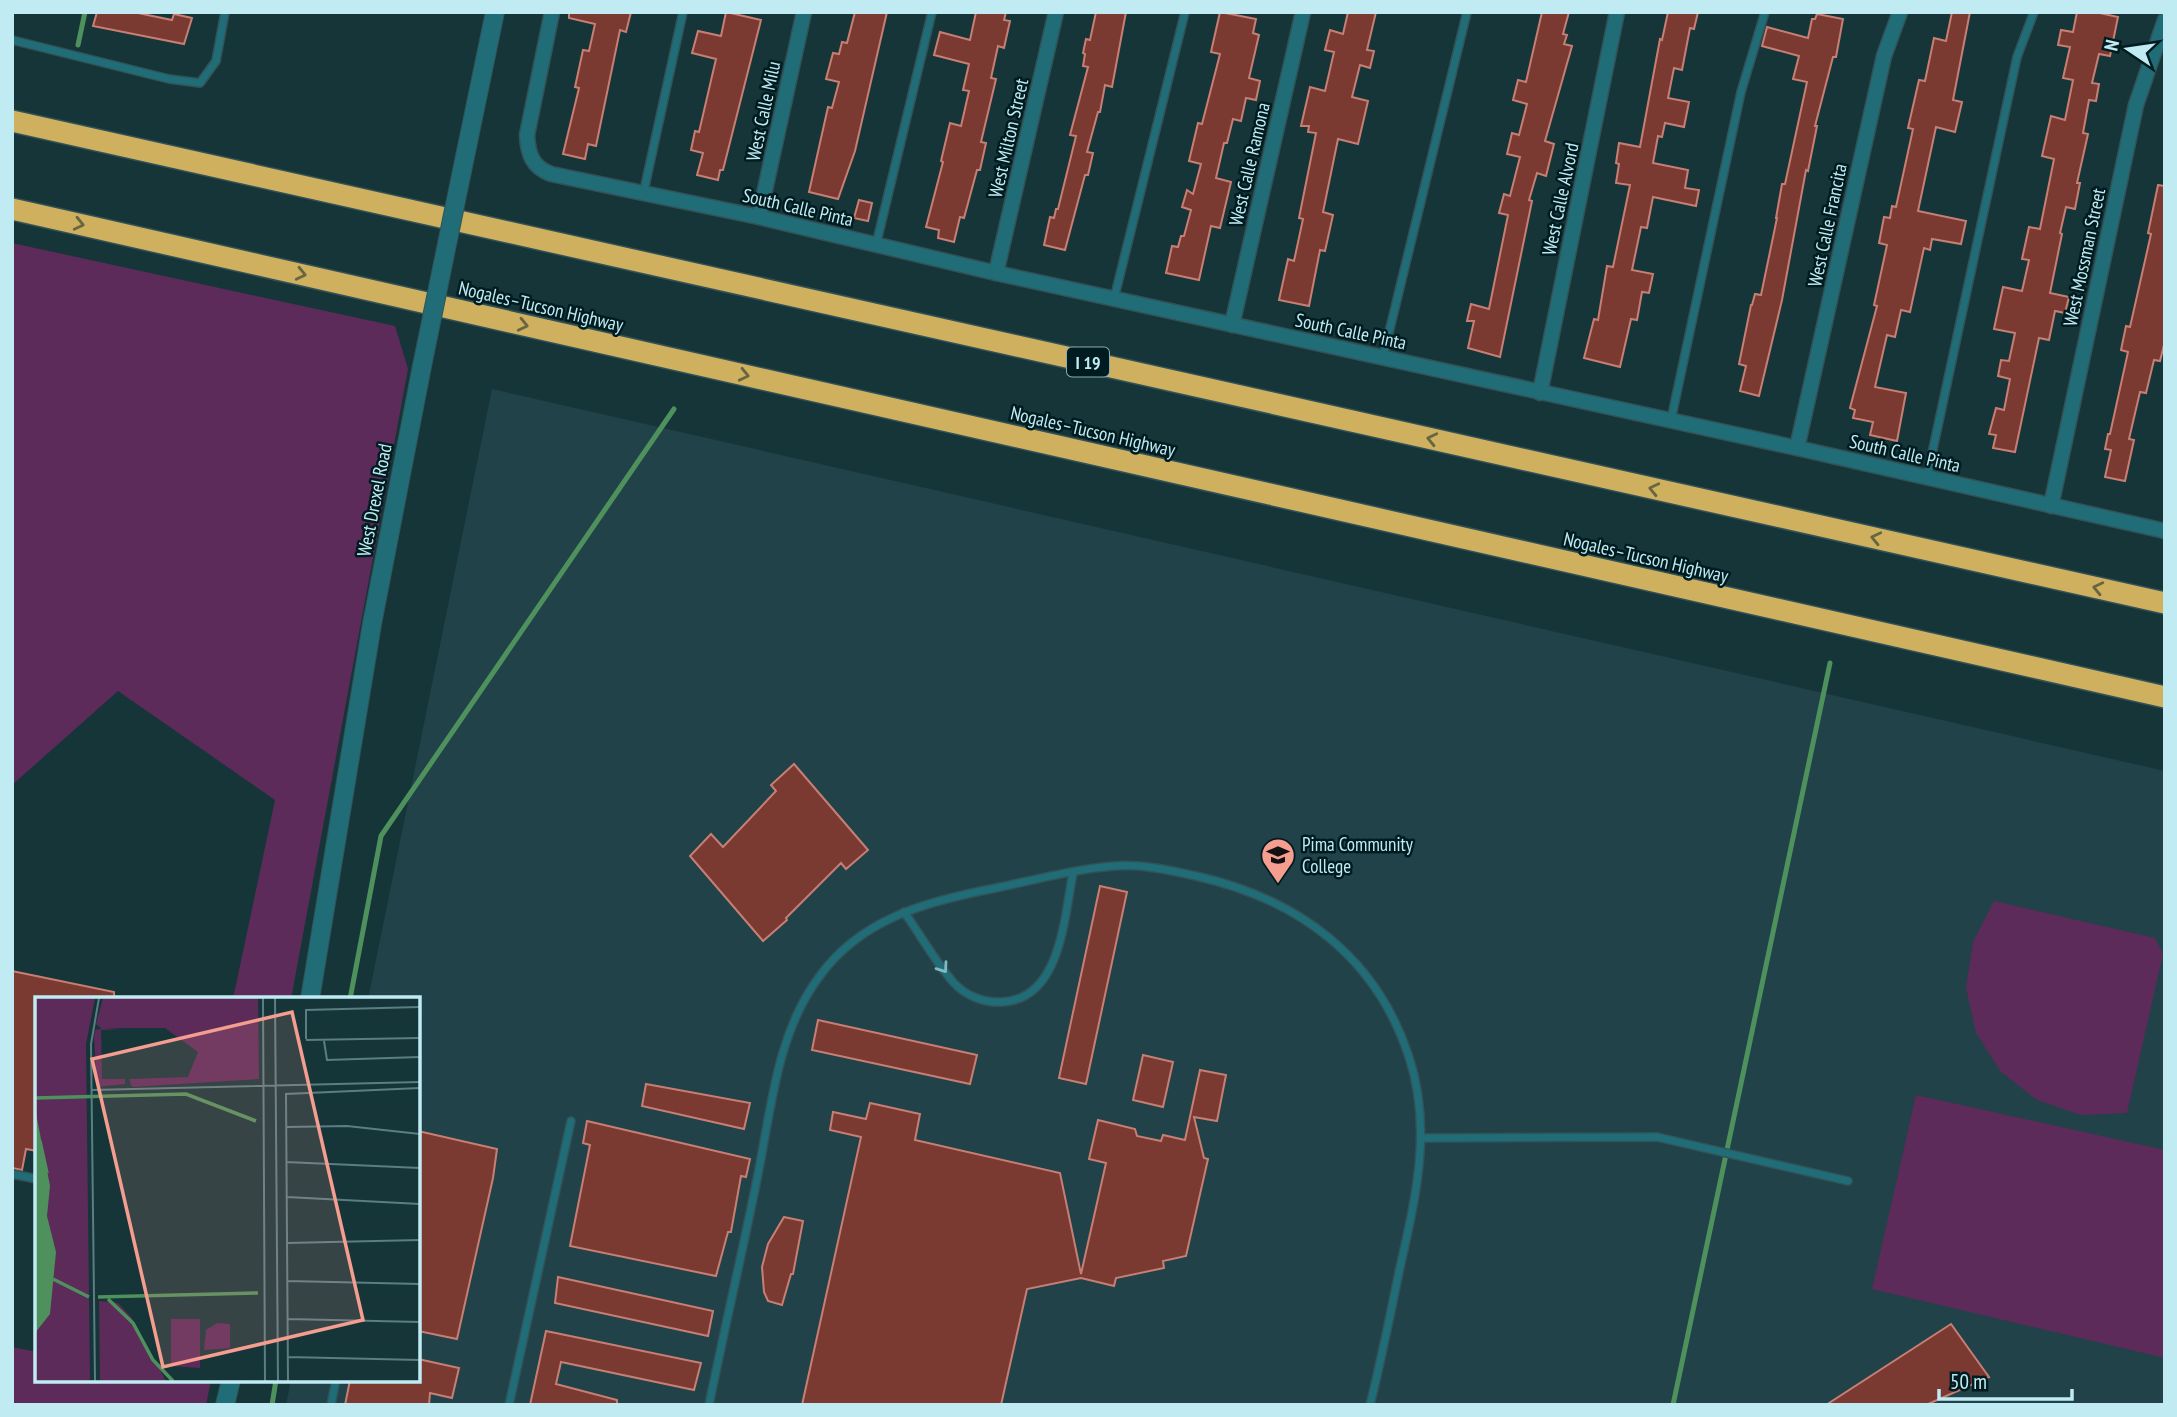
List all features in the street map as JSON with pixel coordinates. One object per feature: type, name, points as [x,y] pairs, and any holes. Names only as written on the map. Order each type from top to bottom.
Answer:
[{"type":"highway","name":"I 19","points":[[12,121],[2165,603]]},
{"type":"highway","name":"Nogales–Tucson Highway","points":[[12,209],[2165,697]]},
{"type":"street","name":"West Drexel Road","points":[[310,997],[377,598],[495,12]]},
{"type":"street","name":"South Calle Pinta","points":[[552,12],[527,135],[532,161],[540,170],[551,174],[759,217],[996,273],[2165,531]]},
{"type":"street","name":"West Calle Milu","points":[[759,217],[804,12]]},
{"type":"street","name":"West Milton Street","points":[[996,273],[1056,12]]},
{"type":"street","name":"West Calle Ramona","points":[[1232,325],[1303,12]]},
{"type":"street","name":"West Calle Alvord","points":[[1540,393],[1618,12]]},
{"type":"street","name":"West Calle Francita","points":[[1797,448],[1884,56],[1900,12]]},
{"type":"street","name":"West Mossman Street","points":[[2051,506],[2136,105],[2165,20]]},
{"type":"street","points":[[225,1405],[231,1382]]},
{"type":"lane","points":[[12,40],[169,79],[200,83],[216,61],[225,12]]},
{"type":"lane","points":[[643,195],[682,12]]},
{"type":"lane","points":[[876,245],[932,12]]},
{"type":"lane","points":[[1114,299],[1185,12]]},
{"type":"lane","points":[[1383,358],[1467,12]]},
{"type":"lane","points":[[1671,421],[1741,92],[1765,12]]},
{"type":"lane","points":[[1927,477],[2017,57],[2034,12]]},
{"type":"lane","points":[[709,1405],[778,1073],[792,1024],[805,996],[837,955],[865,932],[904,912],[945,898],[1113,866],[1168,870],[1213,880],[1262,897],[1296,914],[1325,934],[1361,968],[1397,1026],[1416,1081],[1422,1138],[1421,1158],[1416,1199],[1370,1405]]},
{"type":"lane","points":[[904,912],[953,982],[980,999],[995,1003],[1011,1002],[1026,997],[1039,987],[1056,957],[1073,873]]},
{"type":"lane","points":[[509,1405],[571,1121]]},
{"type":"lane","points":[[1422,1138],[1657,1138],[1848,1181]]},
{"type":"lane","points":[[12,1174],[35,1179]]},
{"type":"lane","points":[[331,1405],[336,1382]]},
{"type":"shaded area","points":[[12,243],[395,326],[408,369],[291,997],[233,997],[275,800],[118,691],[12,785]]},
{"type":"shaded area","name":"Pima Community College","points":[[492,389],[2165,771],[2165,1405],[286,1405],[291,1382],[420,1382],[420,997],[368,997]]},
{"type":"shaded area","points":[[1994,901],[2155,938],[2163,954],[2127,1113],[2081,1115],[2037,1100],[2001,1072],[1976,1033],[1966,988],[1973,942]]},
{"type":"shaded area","points":[[1916,1095],[2165,1150],[2165,1358],[1872,1289]]},
{"type":"shaded area","points":[[12,1347],[35,1352],[35,1382],[211,1382],[206,1405],[22,1405],[12,1402]]},
{"type":"building","points":[[97,12],[133,12],[172,20],[174,14],[192,18],[184,44],[93,26]]},
{"type":"building","points":[[569,12],[631,12],[626,32],[620,30],[596,146],[588,144],[585,159],[563,154],[579,88],[575,87],[583,50],[589,51],[595,24],[569,18]]},
{"type":"building","points":[[726,12],[761,20],[723,170],[720,170],[718,180],[697,175],[703,153],[691,150],[695,131],[699,132],[716,59],[692,53],[698,31],[721,36]]},
{"type":"building","points":[[855,12],[887,12],[855,151],[838,199],[809,192],[828,107],[832,108],[839,82],[826,79],[833,53],[839,54],[842,42],[847,43]]},
{"type":"building","points":[[976,12],[1006,12],[1004,20],[1010,21],[1004,48],[998,46],[991,78],[996,79],[981,142],[986,143],[980,170],[977,170],[964,218],[960,217],[954,242],[938,238],[939,230],[926,227],[950,123],[961,126],[969,91],[963,90],[969,64],[934,55],[940,32],[970,40]]},
{"type":"building","points":[[1096,12],[1126,12],[1112,87],[1105,85],[1100,112],[1087,152],[1093,153],[1088,175],[1085,175],[1065,250],[1044,245],[1050,217],[1054,218],[1058,209],[1076,136],[1070,135],[1088,67],[1083,66],[1083,53],[1086,39],[1090,40]]},
{"type":"building","points":[[1220,12],[1256,19],[1253,33],[1259,35],[1249,78],[1260,81],[1256,100],[1246,98],[1241,121],[1233,119],[1227,143],[1224,143],[1216,178],[1231,182],[1220,228],[1211,226],[1199,280],[1166,273],[1172,246],[1178,247],[1181,236],[1184,236],[1191,210],[1182,207],[1187,190],[1193,194],[1201,164],[1189,161],[1198,123],[1202,124],[1220,54],[1211,52]]},
{"type":"building","points":[[1348,12],[1376,12],[1367,50],[1374,51],[1370,68],[1360,65],[1352,97],[1368,101],[1358,144],[1338,139],[1323,212],[1333,215],[1325,251],[1320,250],[1309,306],[1279,300],[1288,259],[1294,261],[1303,219],[1299,218],[1316,133],[1308,132],[1309,126],[1301,126],[1310,87],[1325,91],[1334,52],[1325,50],[1330,30],[1343,34]]},
{"type":"building","points":[[1542,12],[1569,12],[1563,34],[1567,35],[1564,44],[1572,46],[1545,141],[1554,144],[1546,176],[1537,173],[1529,200],[1532,201],[1500,357],[1468,348],[1474,321],[1467,321],[1471,304],[1489,309],[1508,215],[1499,213],[1504,194],[1510,196],[1520,157],[1507,154],[1512,133],[1519,135],[1527,104],[1513,100],[1518,80],[1526,82]]},
{"type":"building","points":[[1668,12],[1698,12],[1694,29],[1690,28],[1682,70],[1674,68],[1668,98],[1689,102],[1684,127],[1665,123],[1662,137],[1658,136],[1653,163],[1688,170],[1685,188],[1699,190],[1696,206],[1653,197],[1647,228],[1641,227],[1632,270],[1653,274],[1649,293],[1642,292],[1637,320],[1631,319],[1620,367],[1584,358],[1594,319],[1598,320],[1607,266],[1613,267],[1630,185],[1616,183],[1619,143],[1640,147],[1660,39],[1662,40]]},
{"type":"building","points":[[1952,12],[1970,12],[1953,100],[1962,102],[1955,132],[1936,127],[1918,211],[1966,221],[1961,244],[1932,239],[1930,250],[1924,248],[1910,312],[1901,310],[1895,337],[1887,335],[1875,387],[1906,393],[1897,441],[1870,435],[1873,422],[1853,418],[1855,410],[1850,408],[1877,306],[1874,305],[1887,245],[1879,243],[1884,217],[1890,218],[1892,206],[1896,207],[1913,129],[1908,128],[1919,80],[1925,81],[1934,38],[1946,41]]},
{"type":"building","points":[[2077,12],[2095,12],[2118,17],[2110,56],[2099,54],[2092,83],[2099,84],[2096,101],[2089,100],[2083,133],[2088,134],[2077,183],[2080,183],[2075,209],[2066,207],[2060,233],[2062,234],[2050,293],[2069,297],[2065,313],[2055,311],[2049,340],[2039,338],[2015,452],[1993,448],[1996,435],[1989,434],[1996,408],[2004,410],[2010,379],[1998,376],[2001,360],[2009,361],[2015,333],[1994,329],[2003,287],[2022,291],[2029,260],[2022,259],[2029,227],[2040,229],[2054,159],[2042,156],[2051,116],[2065,120],[2073,80],[2063,78],[2070,47],[2058,45],[2061,30],[2073,32]]},
{"type":"building","points":[[1817,14],[1843,19],[1836,57],[1833,57],[1815,126],[1782,300],[1759,396],[1740,391],[1746,366],[1739,364],[1751,305],[1755,294],[1761,295],[1782,184],[1785,184],[1807,82],[1793,79],[1799,56],[1762,46],[1767,27],[1808,38],[1812,19],[1815,19]]},
{"type":"building","points":[[2158,185],[2165,186],[2165,341],[2160,361],[2154,360],[2146,393],[2140,392],[2129,439],[2134,440],[2125,481],[2105,477],[2111,450],[2105,449],[2128,352],[2121,350],[2126,326],[2130,327],[2151,234],[2148,233]]},
{"type":"building","points":[[859,200],[872,203],[868,221],[854,218]]},
{"type":"building","points":[[794,764],[868,850],[846,869],[841,863],[786,918],[787,920],[763,941],[690,856],[711,834],[723,847],[776,791],[771,785]]},
{"type":"building","points":[[1100,886],[1127,892],[1086,1084],[1059,1078]]},
{"type":"building","points":[[12,971],[114,992],[114,997],[35,997],[35,1151],[26,1149],[22,1170],[12,1168]]},
{"type":"building","points":[[818,1020],[977,1055],[970,1084],[812,1050]]},
{"type":"building","points":[[1143,1055],[1173,1062],[1163,1107],[1133,1100]]},
{"type":"building","points":[[1200,1070],[1226,1075],[1217,1121],[1194,1117],[1204,1158],[1208,1159],[1186,1256],[1163,1261],[1164,1268],[1116,1278],[1114,1286],[1081,1278],[1027,1289],[1001,1405],[802,1405],[861,1137],[830,1130],[833,1112],[866,1119],[870,1103],[920,1114],[915,1140],[1060,1173],[1081,1274],[1106,1163],[1089,1159],[1098,1120],[1135,1129],[1137,1136],[1161,1141],[1163,1135],[1185,1140]]},
{"type":"building","points":[[646,1084],[750,1103],[744,1129],[642,1106]]},
{"type":"building","points":[[587,1121],[750,1159],[746,1177],[741,1176],[731,1232],[728,1232],[716,1276],[570,1246],[590,1145],[583,1143]]},
{"type":"building","points":[[420,1131],[497,1149],[457,1339],[420,1331]]},
{"type":"building","points":[[784,1217],[803,1221],[793,1274],[782,1305],[768,1301],[764,1292],[762,1267],[768,1244]]},
{"type":"building","points":[[558,1277],[713,1311],[708,1336],[555,1303]]},
{"type":"building","points":[[1951,1324],[1989,1377],[1926,1405],[1826,1405]]},
{"type":"building","points":[[546,1331],[701,1363],[694,1390],[561,1362],[556,1384],[617,1400],[617,1405],[530,1405]]},
{"type":"building","points":[[420,1359],[459,1368],[452,1398],[430,1393],[429,1405],[345,1405],[350,1382],[420,1382]]},
{"type":"waterway","points":[[78,45],[85,12]]},
{"type":"waterway","points":[[350,997],[381,836],[674,409]]},
{"type":"waterway","points":[[1673,1405],[1830,663]]},
{"type":"waterway","points":[[272,1405],[276,1382]]},
{"type":"place","name":"Pima Community College","points":[[1278,885]]}]
